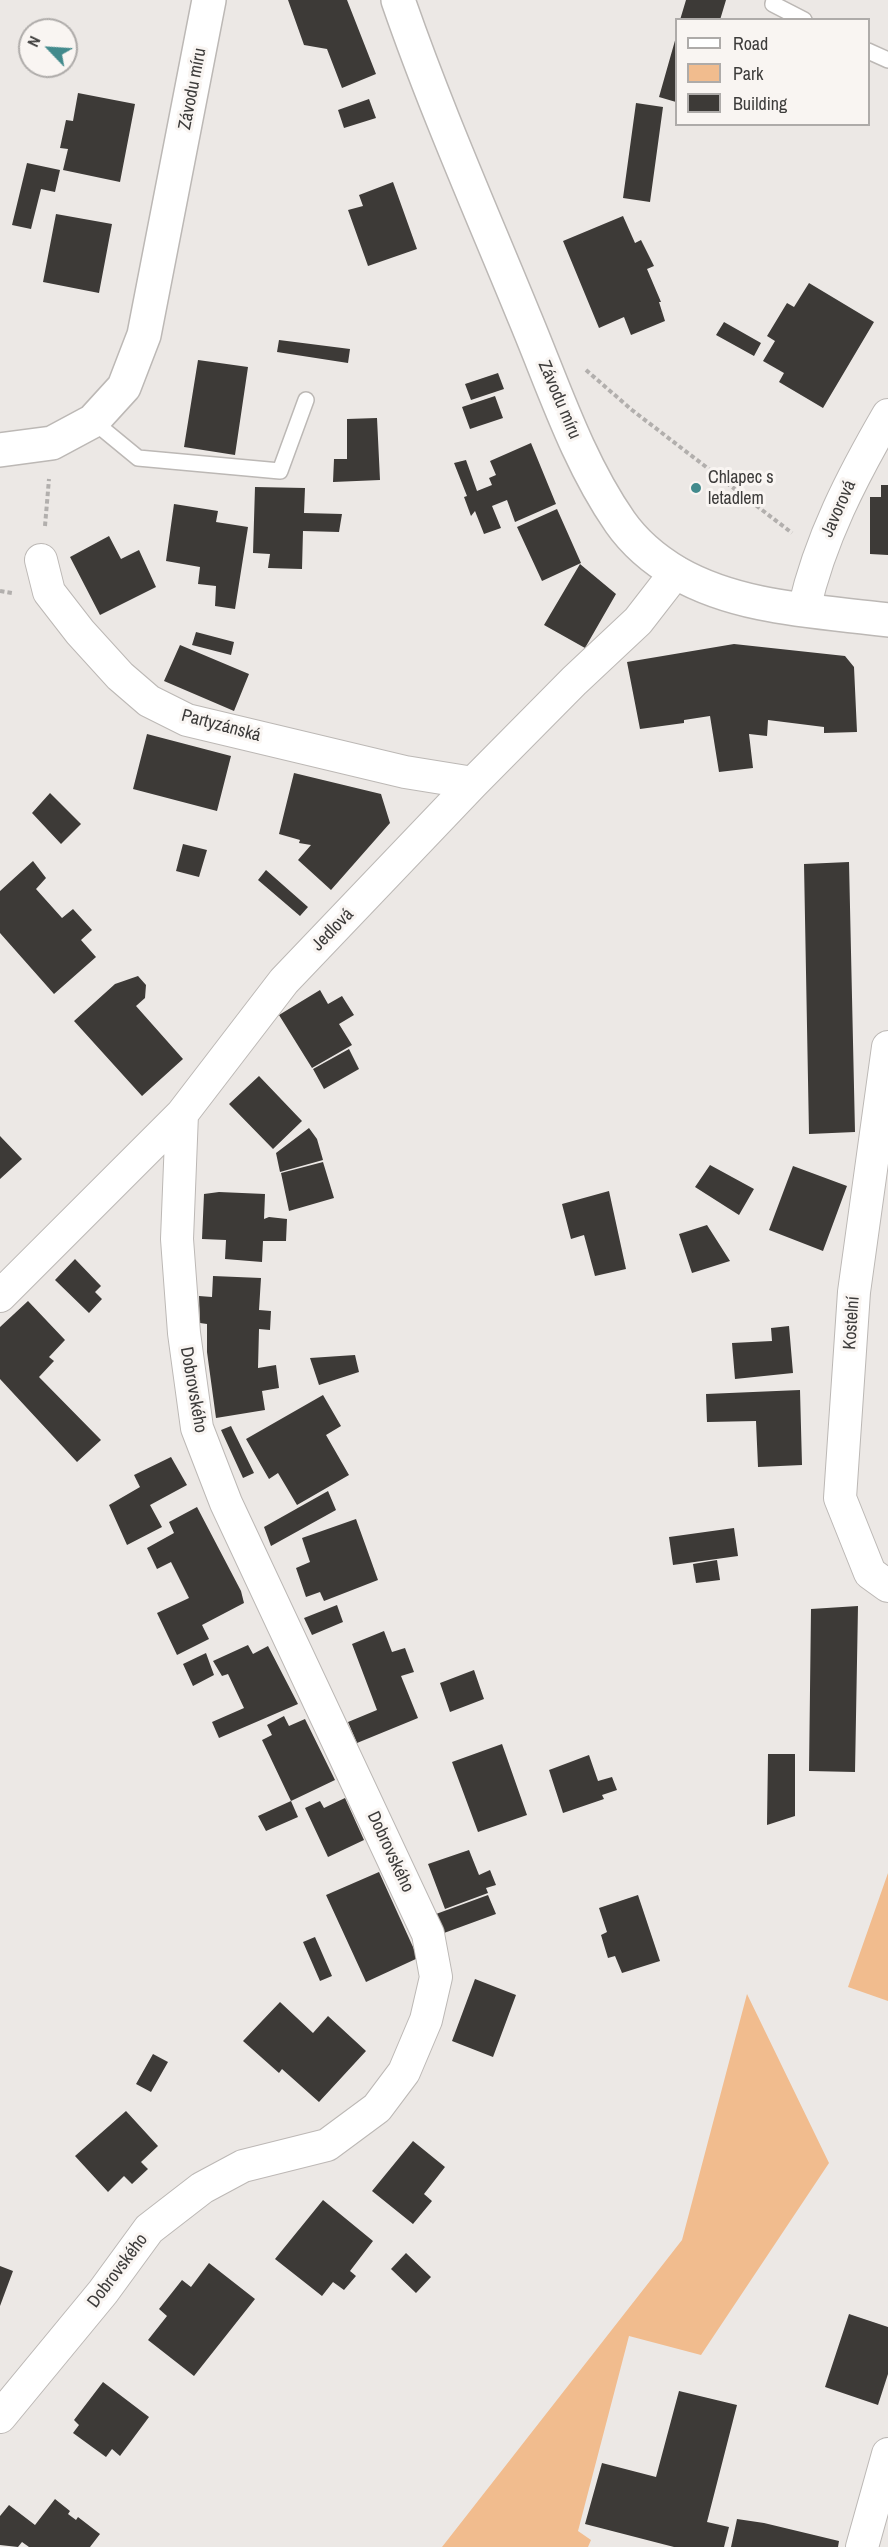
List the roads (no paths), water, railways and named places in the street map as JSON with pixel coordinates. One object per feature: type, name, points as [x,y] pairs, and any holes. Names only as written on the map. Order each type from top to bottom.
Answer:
[{"type":"main road","name":"Závodu míru","points":[[0,450],[52,442],[93,421],[124,387],[144,335],[209,0]]},
{"type":"main road","name":"Závodu míru","points":[[398,0],[424,76],[576,441],[620,523],[634,540],[676,572],[727,595],[804,609],[888,620]]},
{"type":"street","name":"Javorová","points":[[804,609],[820,551],[856,470],[888,415]]},
{"type":"street","name":"Partyzánská","points":[[41,560],[49,592],[80,632],[120,676],[149,701],[187,720],[405,772],[473,783]]},
{"type":"street","name":"Jedlová","points":[[0,1296],[182,1114],[284,981],[473,783],[574,681],[638,621],[676,572]]},
{"type":"street","name":"Kostelní","points":[[888,1047],[854,1292],[840,1498],[870,1573],[888,1586]]},
{"type":"street","name":"Dobrovského","points":[[0,2417],[103,2292],[149,2229],[202,2188],[243,2166],[327,2145],[377,2108],[404,2072],[426,2020],[436,1977],[428,1934],[226,1503],[197,1428],[184,1333],[177,1239],[182,1114]]},
{"type":"street","points":[[861,2547],[888,2454]]},
{"type":"lane","points":[[774,0],[773,4],[800,18]]},
{"type":"lane","points":[[870,52],[888,60]]},
{"type":"lane","points":[[93,421],[138,458],[280,471],[306,400]]},
{"type":"place","name":"Chlapec s letadlem","points":[[696,488]]}]
